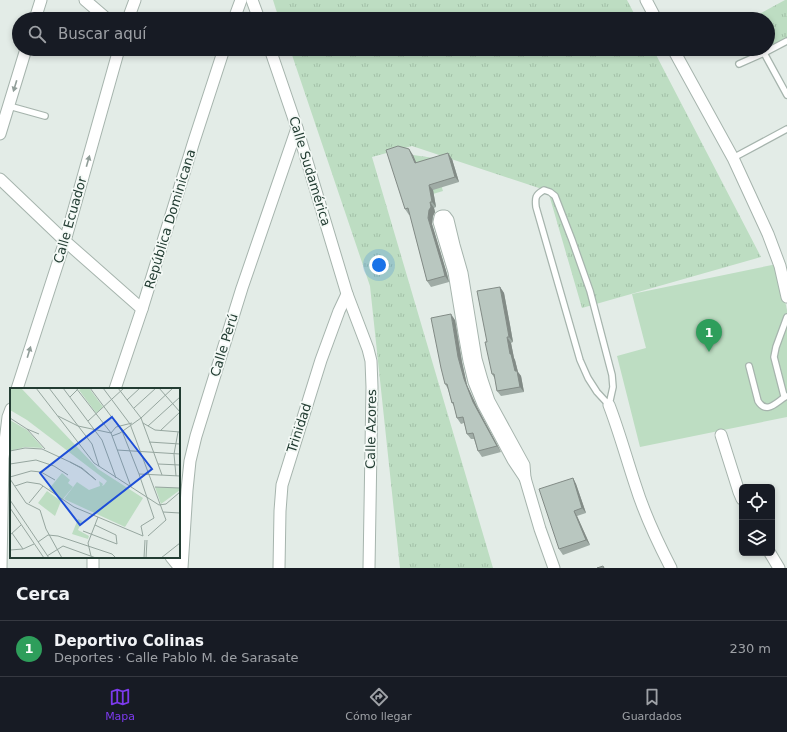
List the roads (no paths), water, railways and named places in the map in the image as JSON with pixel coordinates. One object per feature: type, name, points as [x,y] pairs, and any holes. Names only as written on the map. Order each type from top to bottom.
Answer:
[{"type":"street","points":[[37,12],[41,0]]},
{"type":"street","points":[[85,0],[99,12]]},
{"type":"street","points":[[131,12],[135,0]]},
{"type":"street","points":[[236,12],[240,0]]},
{"type":"street","points":[[252,0],[256,12]]},
{"type":"street","points":[[646,0],[652,12]]},
{"type":"street","points":[[0,134],[24,56]]},
{"type":"street","name":"Calle Ecuador","points":[[17,388],[65,241],[117,56]]},
{"type":"street","name":"República Dominicana","points":[[115,388],[142,309],[222,56]]},
{"type":"street","name":"Calle Sudamérica","points":[[272,56],[298,128],[347,294]]},
{"type":"street","points":[[677,56],[733,158],[768,234],[780,266],[787,297]]},
{"type":"street","name":"Calle Perú","points":[[181,568],[190,461],[196,436],[242,288],[298,128]]},
{"type":"street","points":[[0,179],[65,241],[142,309]]},
{"type":"street","points":[[525,478],[513,460],[483,404],[474,382],[454,272],[439,222],[440,217],[442,216],[445,216],[448,220],[462,273],[476,359],[482,380],[489,401],[524,466],[525,478],[540,529],[554,568]]},
{"type":"street","name":"Trinidad","points":[[280,568],[280,511],[282,485],[321,360],[347,294]]},
{"type":"street","name":"Calle Azores","points":[[347,294],[368,349],[371,361],[372,387],[368,568]]},
{"type":"street","points":[[609,405],[619,430],[635,485],[655,537],[671,568]]},
{"type":"street","points":[[0,568],[8,415]]},
{"type":"street","points":[[721,435],[739,492]]},
{"type":"street","points":[[772,556],[779,568]]},
{"type":"street","points":[[172,558],[181,568]]},
{"type":"lane","points":[[775,47],[787,41]]},
{"type":"lane","points":[[739,64],[757,56]]},
{"type":"lane","points":[[766,56],[787,95]]},
{"type":"lane","points":[[9,106],[45,116]]},
{"type":"lane","points":[[733,158],[787,130]]},
{"type":"lane","points":[[544,190],[555,196],[590,291],[612,375],[613,387],[609,405],[597,392],[588,378],[580,360],[536,207],[535,199],[539,193],[544,190]]},
{"type":"lane","points":[[749,366],[760,405],[764,407],[774,406],[786,396],[774,357],[787,317]]},
{"type":"place","name":"Deportivo Colinas","points":[[709,352]]}]
